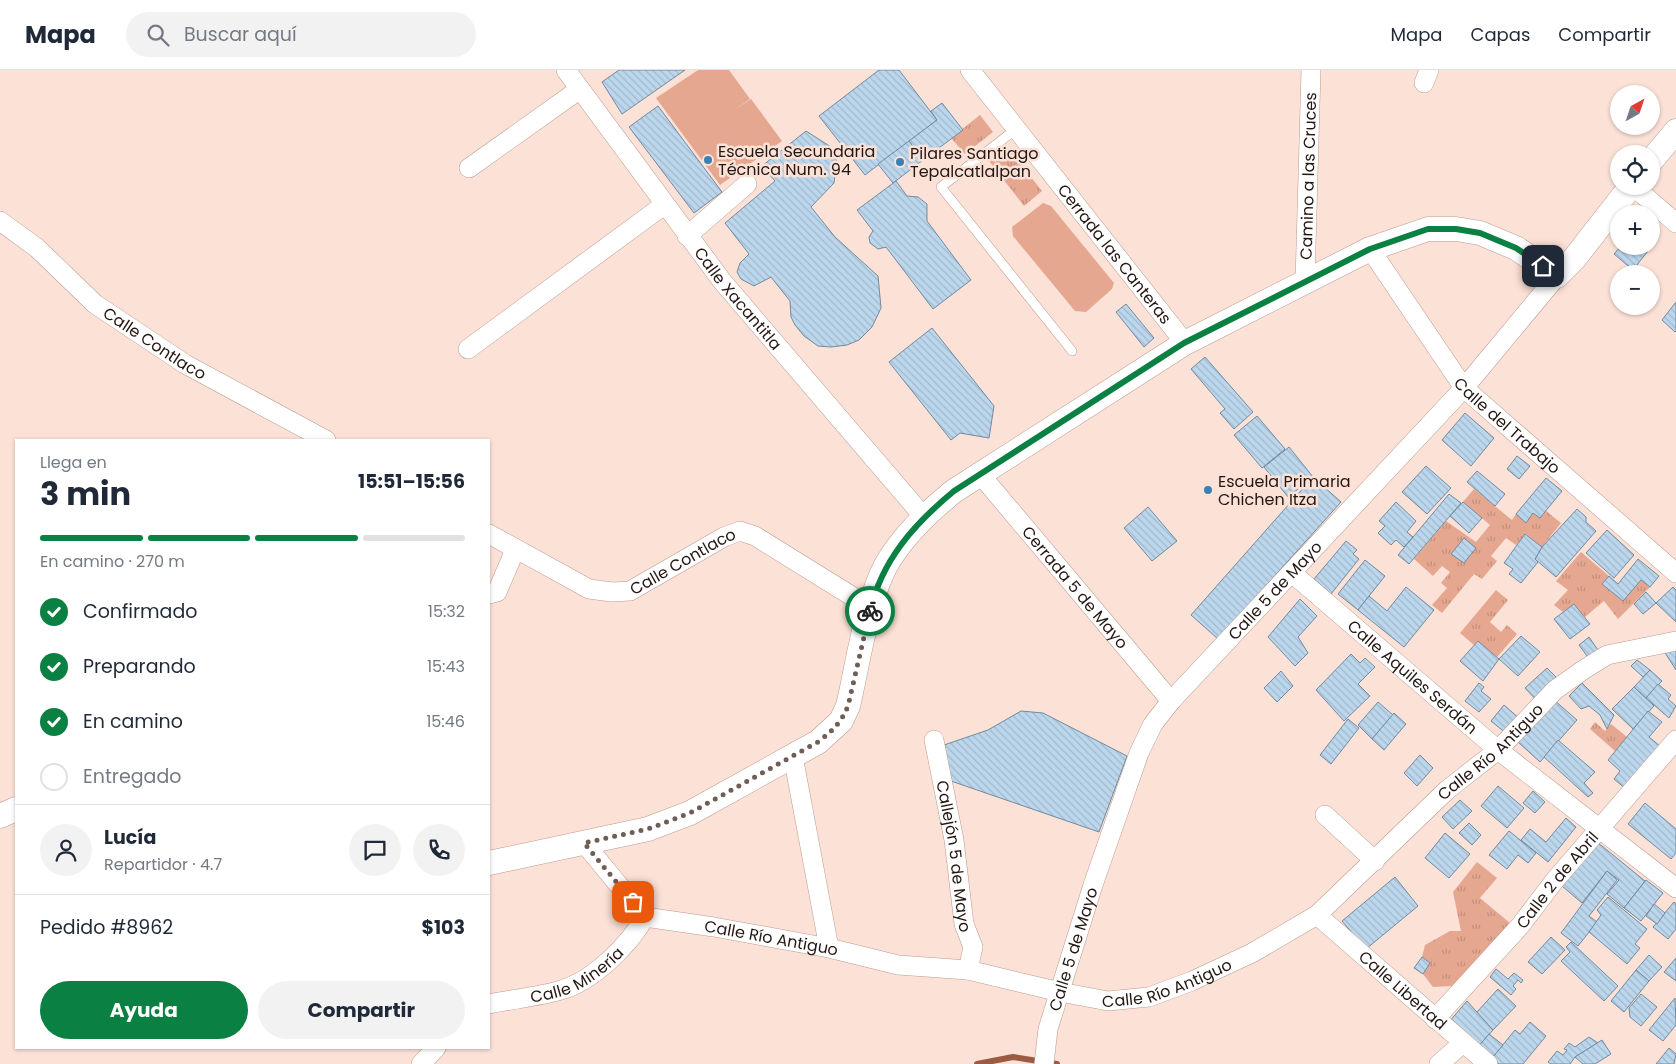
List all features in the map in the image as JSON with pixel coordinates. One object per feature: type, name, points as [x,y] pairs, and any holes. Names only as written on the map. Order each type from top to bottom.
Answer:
[{"type":"street","name":"Calle Xacantitla","points":[[566,70],[722,281],[923,516]]},
{"type":"street","name":"Cerrada las Canteras","points":[[970,70],[1184,343]]},
{"type":"street","name":"Camino a las Cruces","points":[[1306,282],[1311,70]]},
{"type":"street","points":[[469,168],[580,89]]},
{"type":"street","points":[[1660,150],[1676,131]]},
{"type":"street","points":[[687,236],[747,184]]},
{"type":"street","name":"Calle 5 de Mayo","points":[[1044,1064],[1048,1029],[1139,753],[1153,724],[1171,701],[1464,388],[1557,276],[1574,259],[1625,195]]},
{"type":"street","points":[[1643,195],[1676,223]]},
{"type":"street","points":[[468,349],[664,205]]},
{"type":"street","name":"Calle Contlaco","points":[[0,221],[37,248],[103,310],[185,364],[324,439]]},
{"type":"street","points":[[490,863],[648,829],[690,813],[818,742],[841,721],[848,706],[876,586],[889,560],[923,516],[954,491],[1184,343],[1370,249],[1428,229],[1456,229],[1480,233],[1516,248],[1557,276]]},
{"type":"street","name":"Calle del Trabajo","points":[[1370,249],[1464,388],[1676,573]]},
{"type":"street","name":"Cerrada 5 de Mayo","points":[[980,474],[1171,701]]},
{"type":"street","name":"Calle Contlaco","points":[[490,535],[514,550],[589,590],[630,591],[724,537],[740,531],[755,536],[871,608]]},
{"type":"street","points":[[490,594],[497,592],[514,550]]},
{"type":"street","name":"Calle Aquiles Serdán","points":[[1292,573],[1498,750],[1676,888]]},
{"type":"street","name":"Calle Río Antiguo","points":[[645,917],[714,927],[829,948],[898,965],[968,970],[1060,992],[1108,1000],[1149,997],[1192,981],[1252,953],[1317,915],[1447,790],[1498,750],[1555,690],[1583,670],[1607,655],[1676,641]]},
{"type":"street","name":"Callejón 5 de Mayo","points":[[934,740],[954,840],[964,924],[973,947],[968,970]]},
{"type":"street","name":"Calle 2 de Abril","points":[[1435,1019],[1520,926],[1599,828],[1676,740]]},
{"type":"street","points":[[793,756],[829,948]]},
{"type":"street","points":[[0,816],[15,809]]},
{"type":"street","points":[[1325,815],[1375,861]]},
{"type":"street","points":[[584,843],[645,917]]},
{"type":"street","name":"Calle Libertad","points":[[1317,915],[1488,1064]]},
{"type":"street","name":"Calle Minería","points":[[490,1004],[563,990],[590,975],[635,934],[645,917]]},
{"type":"street","points":[[1438,1064],[1462,1043]]},
{"type":"street","points":[[421,1064],[435,1049]]},
{"type":"lane","points":[[1016,129],[940,187],[1072,351]]},
{"type":"green space","points":[[698,70],[729,70],[750,99],[733,111],[751,99],[782,141],[720,185],[656,98]]},
{"type":"green space","points":[[980,115],[993,132],[965,154],[951,138]]},
{"type":"green space","points":[[1007,147],[1042,191],[1024,206],[989,161]]},
{"type":"green space","points":[[1043,203],[1051,206],[1114,283],[1112,289],[1086,312],[1075,311],[1013,236],[1012,227]]},
{"type":"green space","points":[[1474,489],[1512,520],[1516,514],[1526,523],[1533,513],[1540,518],[1546,511],[1561,523],[1542,547],[1526,534],[1516,545],[1506,538],[1491,556],[1497,561],[1482,579],[1474,574],[1442,613],[1432,605],[1447,588],[1441,583],[1450,572],[1442,566],[1433,576],[1414,559],[1446,521],[1476,542],[1490,525],[1463,502]]},
{"type":"green space","points":[[1581,552],[1609,576],[1602,584],[1623,601],[1641,580],[1650,587],[1618,619],[1604,601],[1585,617],[1574,604],[1563,612],[1554,605],[1568,590],[1556,581]]},
{"type":"green space","points":[[1496,590],[1508,600],[1490,622],[1501,632],[1507,625],[1517,634],[1497,657],[1478,641],[1474,645],[1460,633]]},
{"type":"green space","points":[[1595,722],[1605,731],[1611,724],[1627,737],[1615,751],[1590,729]]},
{"type":"green space","points":[[1477,862],[1497,878],[1480,898],[1510,923],[1486,952],[1452,986],[1433,987],[1423,974],[1430,963],[1422,957],[1425,945],[1450,931],[1461,931],[1453,892]]},
{"type":"building","points":[[619,70],[685,70],[622,114],[602,82]]},
{"type":"building","points":[[879,70],[899,70],[937,120],[865,175],[819,116]]},
{"type":"building","points":[[942,103],[963,130],[923,160],[909,141],[937,120],[931,111]]},
{"type":"building","points":[[658,106],[722,192],[694,213],[629,127]]},
{"type":"building","points":[[806,131],[831,147],[837,162],[834,183],[811,207],[835,237],[878,276],[881,308],[872,327],[859,340],[847,345],[818,346],[804,336],[791,317],[790,301],[771,277],[754,286],[741,279],[737,272],[740,263],[749,254],[725,223],[775,181],[762,166]]},
{"type":"building","points":[[909,141],[923,160],[893,183],[878,164]]},
{"type":"building","points":[[896,181],[907,196],[918,197],[927,204],[927,221],[971,280],[933,309],[886,247],[878,249],[870,243],[869,237],[873,231],[857,210]]},
{"type":"building","points":[[1615,255],[1645,255],[1637,265],[1627,265]]},
{"type":"building","points":[[1676,302],[1676,331],[1675,332],[1662,320]]},
{"type":"building","points":[[1126,304],[1154,338],[1144,347],[1116,312]]},
{"type":"building","points":[[932,328],[994,406],[989,438],[960,433],[951,440],[889,362]]},
{"type":"building","points":[[1205,357],[1253,412],[1234,429],[1220,413],[1225,409],[1191,369]]},
{"type":"building","points":[[1465,413],[1494,438],[1471,466],[1442,440]]},
{"type":"building","points":[[1257,416],[1285,449],[1262,468],[1234,435]]},
{"type":"building","points":[[1289,447],[1313,477],[1288,497],[1264,467]]},
{"type":"building","points":[[1517,456],[1530,466],[1519,479],[1507,469]]},
{"type":"building","points":[[1426,466],[1451,488],[1427,514],[1402,492]]},
{"type":"building","points":[[1477,471],[1505,494],[1495,506],[1467,482]]},
{"type":"building","points":[[1313,477],[1341,502],[1218,639],[1191,615]]},
{"type":"building","points":[[1546,478],[1562,491],[1540,518],[1533,513],[1526,523],[1516,514]]},
{"type":"building","points":[[1449,494],[1461,503],[1409,564],[1398,555]]},
{"type":"building","points":[[1396,502],[1416,521],[1407,532],[1413,537],[1404,547],[1396,540],[1391,545],[1378,533],[1385,526],[1379,521]]},
{"type":"building","points":[[1463,502],[1482,518],[1469,533],[1450,516]]},
{"type":"building","points":[[1148,507],[1177,541],[1152,561],[1124,528]]},
{"type":"building","points":[[1577,509],[1586,517],[1586,522],[1596,531],[1556,577],[1535,559],[1542,547]]},
{"type":"building","points":[[1607,530],[1634,555],[1614,578],[1586,553]]},
{"type":"building","points":[[1525,534],[1542,547],[1535,559],[1538,562],[1521,583],[1509,574],[1513,569],[1504,563]]},
{"type":"building","points":[[1464,538],[1476,548],[1464,563],[1451,554]]},
{"type":"building","points":[[1346,541],[1357,550],[1353,554],[1359,559],[1331,594],[1314,579]]},
{"type":"building","points":[[1638,559],[1659,576],[1650,587],[1641,580],[1623,601],[1602,584],[1609,576],[1618,584]]},
{"type":"building","points":[[1365,560],[1385,576],[1358,610],[1338,594]]},
{"type":"building","points":[[1406,587],[1434,610],[1404,647],[1358,610],[1369,596],[1387,611]]},
{"type":"building","points":[[1673,587],[1676,590],[1676,622],[1656,603]]},
{"type":"building","points":[[1646,592],[1656,603],[1643,614],[1634,604]]},
{"type":"building","points":[[1300,599],[1317,616],[1298,637],[1308,653],[1295,666],[1268,637]]},
{"type":"building","points":[[1574,604],[1590,624],[1570,639],[1554,619]]},
{"type":"building","points":[[1521,636],[1540,652],[1518,676],[1499,659]]},
{"type":"building","points":[[1589,637],[1600,653],[1590,660],[1579,645]]},
{"type":"building","points":[[1478,641],[1499,659],[1483,681],[1460,661]]},
{"type":"building","points":[[1676,650],[1676,670],[1664,651]]},
{"type":"building","points":[[1351,654],[1360,663],[1365,658],[1375,667],[1358,684],[1370,696],[1344,721],[1316,690]]},
{"type":"building","points":[[1637,660],[1650,670],[1643,677],[1631,666]]},
{"type":"building","points":[[1547,668],[1559,680],[1537,701],[1525,688]]},
{"type":"building","points":[[1650,670],[1662,681],[1646,698],[1634,687]]},
{"type":"building","points":[[1281,671],[1293,686],[1277,702],[1264,688]]},
{"type":"building","points":[[1479,683],[1484,687],[1481,691],[1491,699],[1479,712],[1465,701]]},
{"type":"building","points":[[1582,683],[1614,715],[1607,729],[1600,715],[1589,706],[1581,709],[1569,696]]},
{"type":"building","points":[[1658,684],[1671,695],[1668,699],[1676,706],[1669,718],[1646,698]]},
{"type":"building","points":[[1634,687],[1654,706],[1633,729],[1612,709]]},
{"type":"building","points":[[1554,700],[1577,720],[1540,762],[1518,742]]},
{"type":"building","points":[[1378,702],[1393,715],[1372,739],[1358,725]]},
{"type":"building","points":[[1504,705],[1520,719],[1507,734],[1491,721]]},
{"type":"building","points":[[1021,711],[1043,713],[1127,756],[1099,832],[951,781],[944,745],[988,730]]},
{"type":"building","points":[[1648,711],[1662,722],[1649,737],[1661,747],[1627,790],[1614,779],[1620,771],[1608,760]]},
{"type":"building","points":[[1394,713],[1406,724],[1384,750],[1372,739]]},
{"type":"building","points":[[1348,719],[1359,728],[1331,764],[1320,755]]},
{"type":"building","points":[[1558,740],[1595,772],[1584,783],[1593,793],[1588,797],[1544,757]]},
{"type":"building","points":[[1420,755],[1433,768],[1417,786],[1404,773]]},
{"type":"building","points":[[1498,786],[1524,808],[1507,828],[1481,806]]},
{"type":"building","points":[[1533,791],[1545,802],[1535,813],[1523,803]]},
{"type":"building","points":[[1460,800],[1472,811],[1453,829],[1442,817]]},
{"type":"building","points":[[1645,803],[1676,829],[1676,853],[1671,859],[1628,824]]},
{"type":"building","points":[[1566,818],[1576,827],[1548,862],[1521,840],[1530,829],[1546,842]]},
{"type":"building","points":[[1469,823],[1481,835],[1472,845],[1459,833]]},
{"type":"building","points":[[1509,831],[1536,853],[1528,863],[1518,855],[1507,869],[1489,855]]},
{"type":"building","points":[[1445,833],[1470,854],[1449,878],[1425,858]]},
{"type":"building","points":[[1597,842],[1645,881],[1624,908],[1607,894],[1619,880],[1607,871],[1582,903],[1562,886]]},
{"type":"building","points":[[1607,871],[1617,880],[1589,916],[1597,922],[1578,946],[1561,933]]},
{"type":"building","points":[[1395,877],[1418,906],[1366,949],[1342,921]]},
{"type":"building","points":[[1646,880],[1663,893],[1641,921],[1624,908]]},
{"type":"building","points":[[1608,897],[1647,929],[1635,944],[1640,948],[1627,964],[1589,932],[1601,915],[1597,910]]},
{"type":"building","points":[[1674,902],[1676,904],[1676,929],[1668,939],[1653,927]]},
{"type":"building","points":[[1654,904],[1665,913],[1657,924],[1646,916]]},
{"type":"building","points":[[1551,937],[1565,950],[1542,974],[1528,962]]},
{"type":"building","points":[[1571,942],[1618,986],[1604,1001],[1561,961],[1570,952],[1566,947]]},
{"type":"building","points":[[1649,955],[1662,967],[1649,981],[1636,970]]},
{"type":"building","points":[[1422,957],[1430,963],[1423,974],[1414,968]]},
{"type":"building","points":[[1676,958],[1676,981],[1664,972]]},
{"type":"building","points":[[1496,969],[1508,979],[1514,973],[1523,980],[1521,983],[1518,980],[1513,986],[1516,989],[1511,995],[1490,977]]},
{"type":"building","points":[[1636,970],[1649,981],[1624,1012],[1611,1001]]},
{"type":"building","points":[[1498,989],[1516,1006],[1493,1030],[1476,1013]]},
{"type":"building","points":[[1641,994],[1657,1007],[1641,1026],[1630,1017],[1629,1008]]},
{"type":"building","points":[[1675,998],[1676,1025],[1663,1041],[1649,1030]]},
{"type":"building","points":[[1467,1001],[1493,1030],[1478,1047],[1449,1022]]},
{"type":"building","points":[[1530,1022],[1546,1036],[1523,1064],[1499,1064],[1492,1058],[1515,1030],[1520,1034]]},
{"type":"building","points":[[1489,1034],[1503,1045],[1492,1058],[1478,1047]]},
{"type":"building","points":[[1589,1037],[1598,1043],[1575,1057],[1570,1064],[1551,1064],[1548,1062],[1557,1051],[1563,1055],[1567,1050],[1564,1049],[1569,1043],[1575,1047]]},
{"type":"building","points":[[1602,1040],[1611,1054],[1595,1064],[1583,1064],[1575,1057]]},
{"type":"building","points":[[1669,1048],[1676,1054],[1674,1064],[1656,1064]]},
{"type":"waterway","points":[[977,1064],[1013,1057],[1057,1064]]},
{"type":"way so far","points":[[633,902],[584,843],[648,829],[690,813],[721,798],[818,742],[841,721],[848,706],[870,611]]},
{"type":"place","name":"Escuela Secundaria Técnica Num. 94","points":[[708,160]]},
{"type":"place","name":"Pilares Santiago Tepalcatlalpan","points":[[900,162]]},
{"type":"place","name":"Escuela Primaria Chichen Itza","points":[[1208,490]]},
{"type":"route","points":[[870,611],[876,586],[889,560],[923,516],[954,491],[1184,343],[1370,249],[1428,229],[1456,229],[1480,233],[1516,248],[1543,266]]}]
